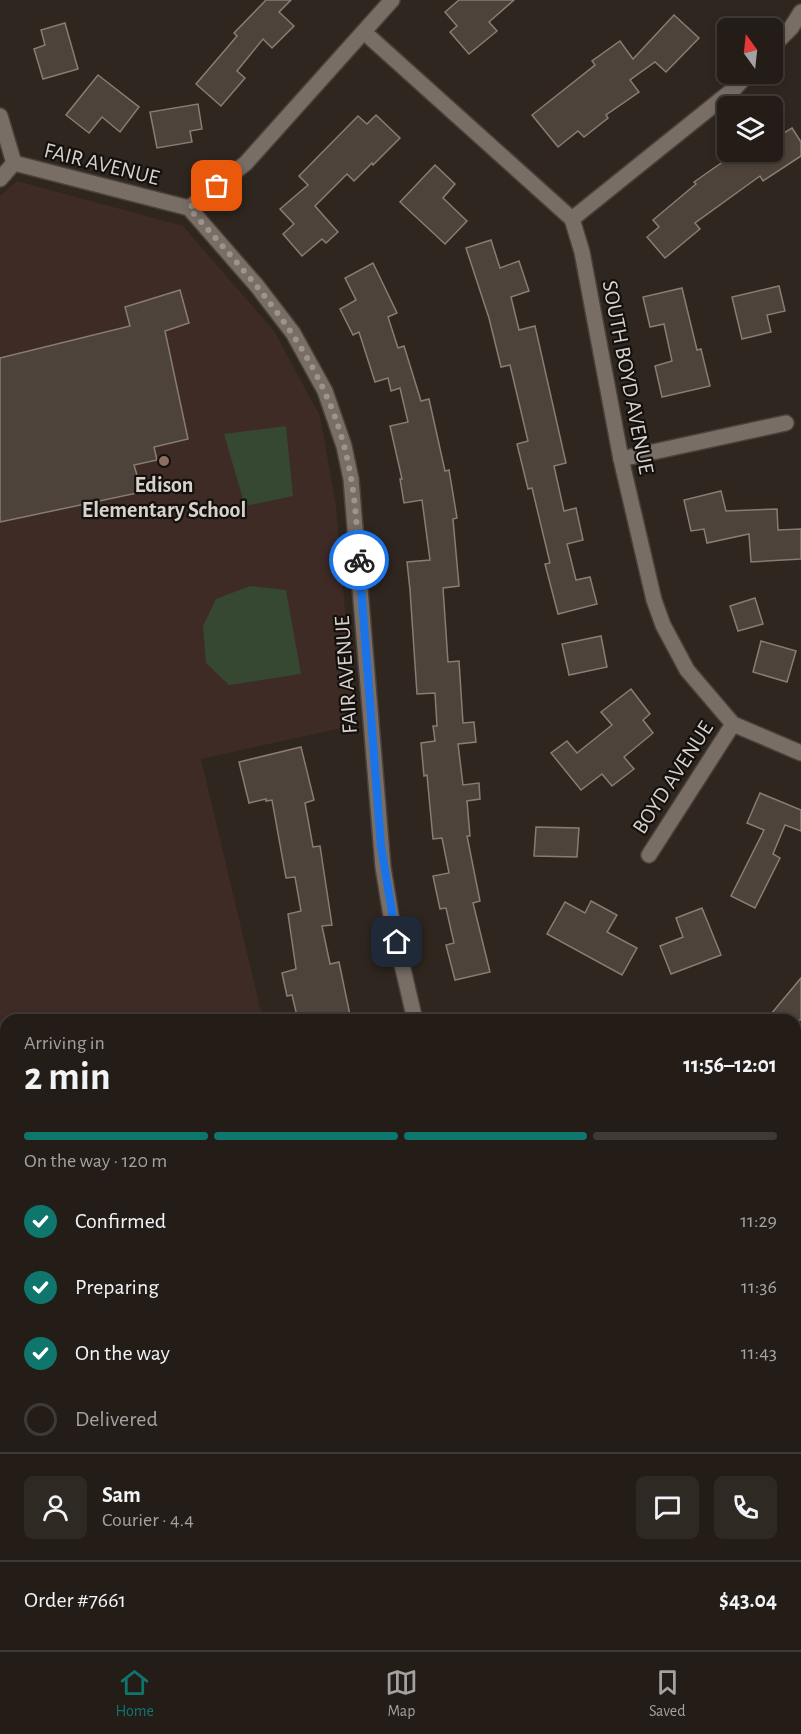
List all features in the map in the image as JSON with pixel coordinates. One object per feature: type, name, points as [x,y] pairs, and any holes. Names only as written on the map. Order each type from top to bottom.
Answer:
[{"type":"street","points":[[189,208],[246,163],[392,0]]},
{"type":"street","points":[[783,40],[796,32],[801,12]]},
{"type":"street","points":[[364,32],[572,219],[739,84]]},
{"type":"street","name":"FAIR AVENUE","points":[[0,116],[14,164],[189,208],[257,286],[293,333],[325,391],[344,446],[351,478],[383,867],[392,922],[414,1014]]},
{"type":"street","points":[[0,179],[14,164]]},
{"type":"street","name":"SOUTH BOYD AVENUE","points":[[572,219],[582,252],[621,459],[654,600],[663,625],[687,670],[733,724],[801,753]]},
{"type":"street","points":[[621,459],[786,423]]},
{"type":"street","name":"BOYD AVENUE","points":[[650,855],[733,724]]},
{"type":"shaded area","name":"Edison Elementary School","points":[[17,181],[183,226],[274,331],[320,416],[336,506],[355,725],[201,759],[262,1014],[0,1014],[0,196]]},
{"type":"green space","points":[[286,426],[293,496],[245,506],[224,434]]},
{"type":"green space","points":[[250,586],[286,590],[301,674],[229,685],[206,663],[203,626],[216,599]]},
{"type":"building","points":[[266,0],[291,0],[279,12],[294,26],[272,48],[263,39],[237,71],[245,78],[221,106],[196,84],[237,36],[234,33]]},
{"type":"building","points":[[459,0],[514,0],[489,22],[497,31],[469,54],[450,32],[457,26],[445,12]]},
{"type":"building","points":[[674,15],[699,38],[666,72],[655,62],[630,80],[639,92],[606,115],[608,118],[584,137],[578,131],[558,147],[532,115],[595,65],[592,61],[620,41],[633,59]]},
{"type":"building","points":[[65,23],[78,69],[43,79],[34,49],[45,45],[41,30]]},
{"type":"building","points":[[98,75],[139,107],[120,132],[102,117],[89,133],[66,115]]},
{"type":"building","points":[[198,104],[202,129],[190,131],[192,142],[157,148],[150,112]]},
{"type":"building","points":[[376,115],[400,138],[354,181],[347,174],[315,206],[338,232],[326,243],[322,239],[302,256],[283,234],[294,224],[280,209],[308,185],[299,176],[358,116],[367,124]]},
{"type":"building","points":[[792,128],[801,142],[801,156],[763,181],[760,176],[695,223],[700,229],[665,258],[647,237],[659,227],[653,220],[696,184],[694,182],[723,162],[783,162],[783,133]]},
{"type":"building","points":[[435,165],[455,184],[443,198],[467,221],[445,244],[400,202]]},
{"type":"building","points":[[491,240],[500,268],[519,261],[529,291],[511,297],[519,330],[535,326],[566,463],[554,466],[564,511],[576,508],[583,540],[567,544],[576,580],[590,577],[597,604],[558,614],[545,564],[550,563],[532,488],[528,489],[517,444],[528,441],[510,365],[501,367],[489,318],[466,248]]},
{"type":"building","points":[[373,263],[397,313],[388,317],[398,348],[404,346],[421,401],[429,399],[445,471],[449,470],[457,518],[453,519],[459,586],[443,588],[448,662],[459,661],[463,723],[474,722],[476,742],[458,744],[463,785],[479,783],[480,799],[467,801],[470,836],[467,836],[480,901],[473,903],[490,972],[455,980],[446,945],[454,943],[446,908],[440,909],[433,876],[449,873],[442,838],[433,839],[427,775],[424,776],[421,743],[435,741],[433,726],[437,726],[435,693],[417,694],[407,562],[430,560],[422,500],[404,503],[400,479],[402,479],[390,426],[408,422],[400,388],[391,391],[388,378],[375,382],[359,332],[353,335],[340,309],[356,300],[345,278]]},
{"type":"building","points":[[779,286],[785,311],[767,315],[771,332],[742,339],[732,297]]},
{"type":"building","points":[[682,288],[697,350],[701,349],[710,386],[662,397],[655,366],[672,361],[664,324],[650,327],[643,297]]},
{"type":"building","points":[[180,290],[189,323],[165,331],[188,439],[154,447],[157,460],[134,465],[142,492],[0,522],[0,358],[130,326],[125,307]]},
{"type":"building","points":[[721,491],[726,511],[777,509],[778,530],[801,529],[801,559],[751,562],[749,534],[707,543],[704,529],[691,531],[684,500]]},
{"type":"building","points":[[755,598],[763,624],[738,631],[730,606]]},
{"type":"building","points":[[601,636],[607,667],[569,675],[562,644]]},
{"type":"building","points":[[761,641],[796,651],[787,682],[753,672]]},
{"type":"building","points":[[631,689],[650,714],[643,720],[653,733],[624,757],[634,769],[612,786],[602,774],[581,790],[551,753],[567,741],[577,753],[612,725],[601,712]]},
{"type":"building","points":[[301,747],[314,800],[305,803],[313,847],[320,846],[332,925],[322,926],[330,964],[339,962],[350,1014],[297,1014],[292,995],[287,996],[282,973],[296,969],[288,914],[301,911],[295,877],[286,878],[272,800],[249,803],[239,762]]},
{"type":"building","points":[[760,793],[801,810],[801,831],[785,825],[773,854],[780,858],[755,908],[731,896],[764,830],[747,823]]},
{"type":"building","points":[[536,827],[579,828],[577,857],[534,856]]},
{"type":"building","points":[[591,901],[617,915],[607,932],[637,948],[622,975],[547,934],[565,902],[585,913]]},
{"type":"building","points":[[702,908],[721,955],[671,974],[660,946],[683,937],[676,918]]},
{"type":"building","points":[[801,978],[801,1014],[771,1014]]},
{"type":"way so far","points":[[217,186],[189,208],[257,286],[293,333],[325,391],[344,446],[351,478],[359,560]]},
{"type":"place","name":"Edison Elementary School","points":[[164,461]]},
{"type":"route","points":[[359,560],[383,867],[397,942]]}]
